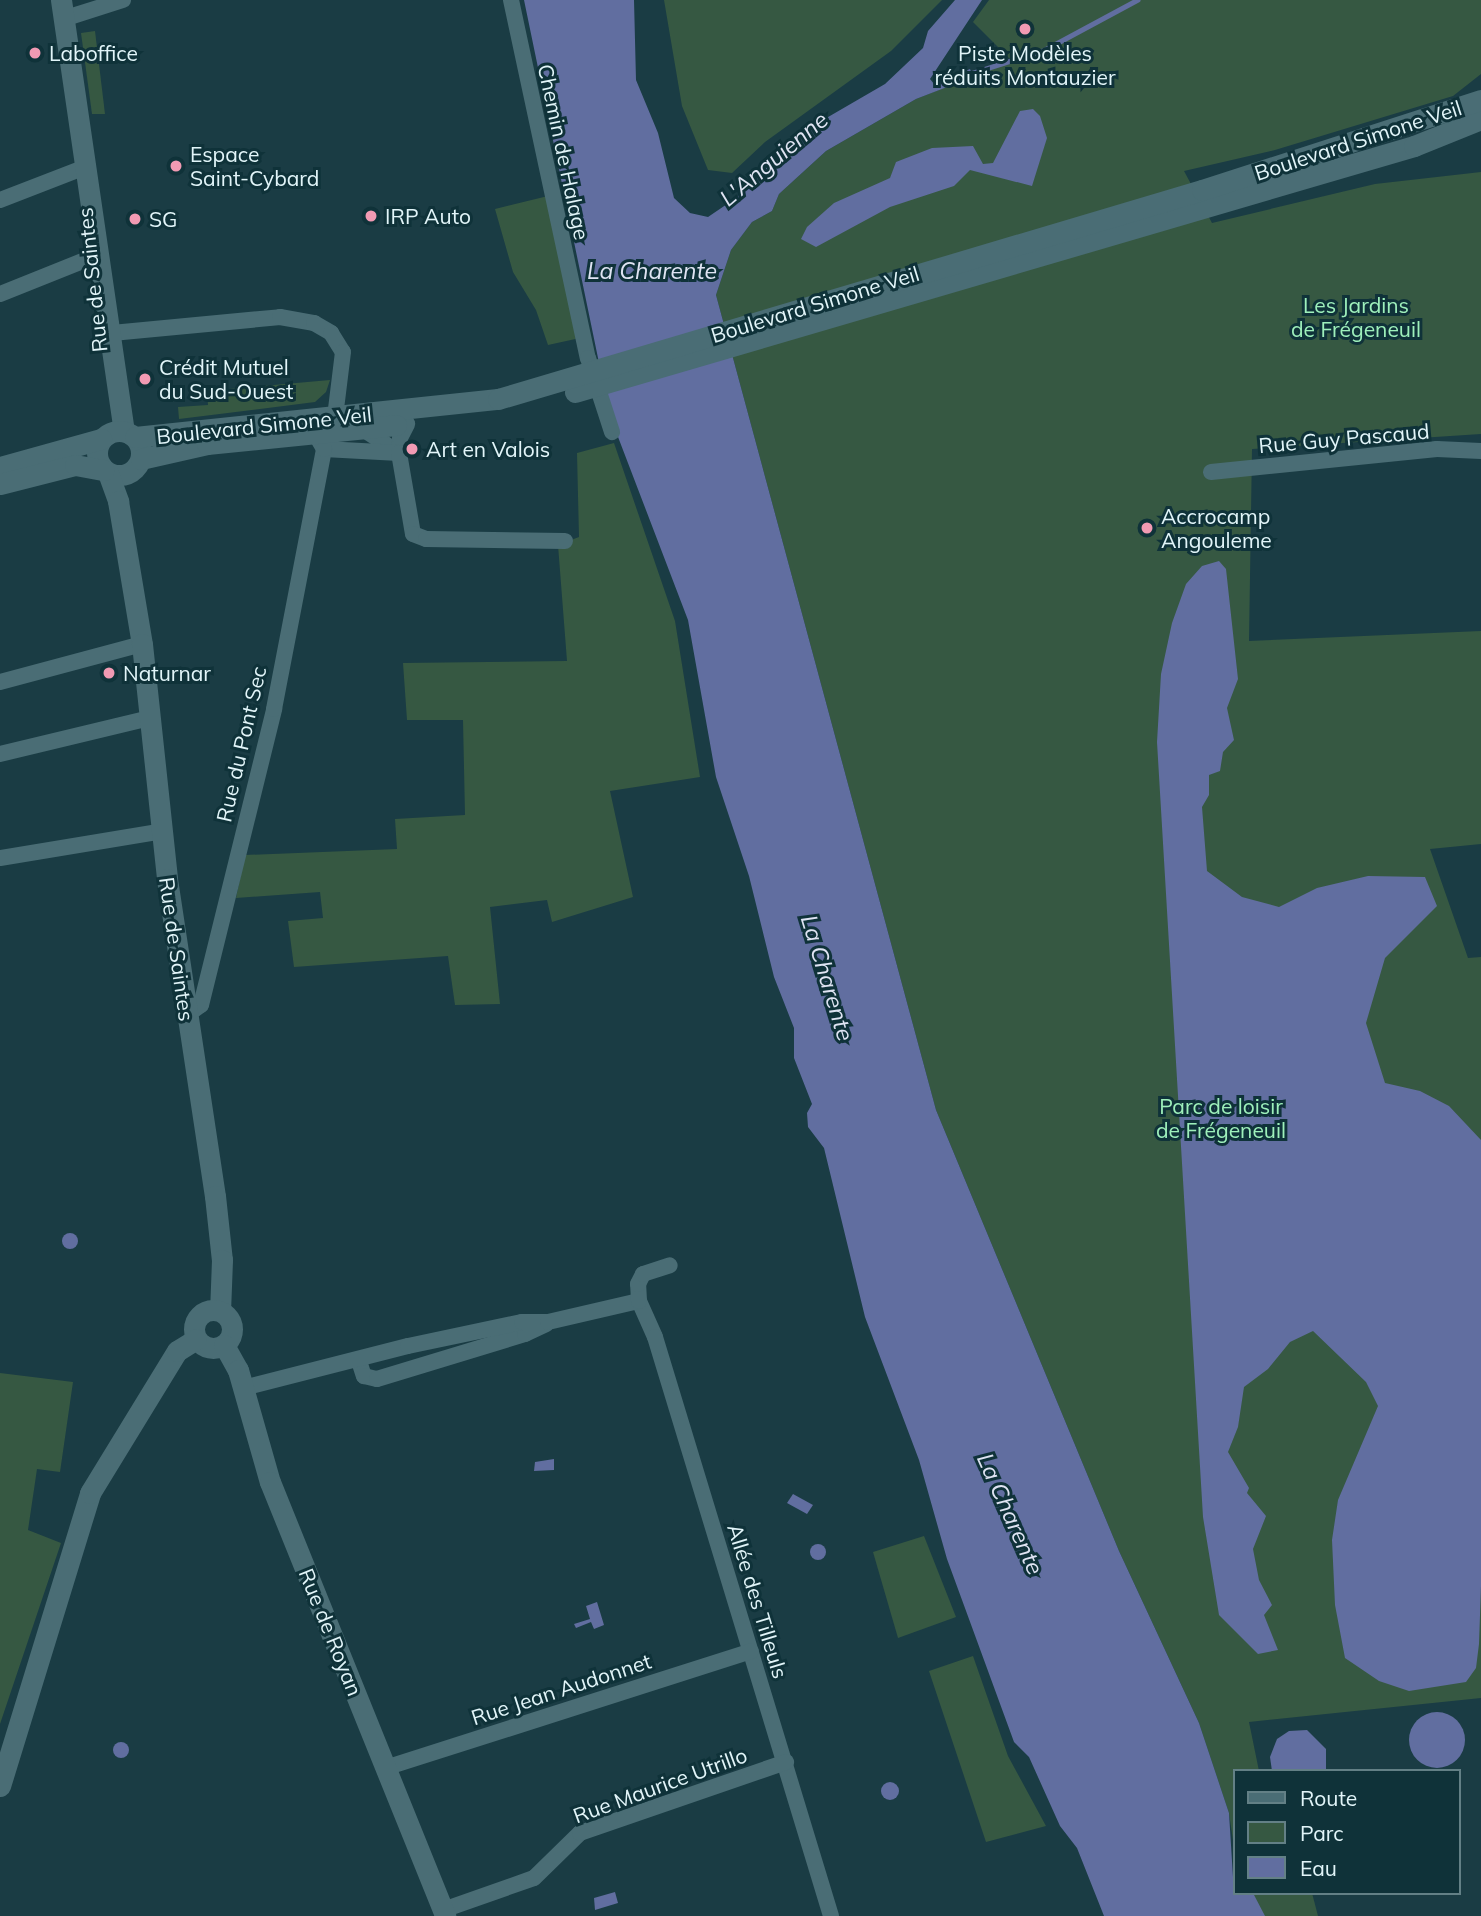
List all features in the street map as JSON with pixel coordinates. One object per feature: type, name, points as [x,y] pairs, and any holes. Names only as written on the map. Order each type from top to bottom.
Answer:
[{"type":"main road","name":"Rue de Saintes","points":[[62,9],[80,127],[117,435],[136,466],[134,587]]},
{"type":"main road","name":"Boulevard Simone Veil","points":[[740,336],[1481,100]]},
{"type":"main road","name":"Boulevard Simone Veil","points":[[0,484],[75,465],[106,471],[136,466],[207,444],[320,442],[363,429],[511,409],[571,386],[740,336],[1348,162],[1415,146],[1481,119]]},
{"type":"main road","name":"Rue de Saintes","points":[[85,166],[90,258],[104,327]]},
{"type":"main road","name":"Boulevard Simone Veil","points":[[0,467],[117,435],[335,417],[498,399],[571,386]]},
{"type":"main road","name":"Rue de Saintes","points":[[117,435],[96,452],[106,471],[134,587],[187,1015],[215,1196],[222,1260],[220,1311]]},
{"type":"main road","points":[[208,1310],[220,1311],[232,1324],[232,1336],[224,1346],[212,1349],[196,1339],[198,1317],[208,1310]]},
{"type":"main road","points":[[0,1786],[90,1493],[177,1351],[196,1339]]},
{"type":"main road","name":"Rue de Royan","points":[[224,1346],[243,1388],[270,1482],[444,1913]]},
{"type":"street","points":[[62,9],[123,0]]},
{"type":"street","name":"Chemin de Halage","points":[[511,0],[588,358],[612,432]]},
{"type":"street","points":[[0,200],[85,166]]},
{"type":"street","points":[[0,294],[90,258]]},
{"type":"street","points":[[104,327],[262,318],[314,323],[331,333],[343,352],[335,417]]},
{"type":"street","points":[[407,424],[400,438],[399,453],[413,534],[426,538],[565,541]]},
{"type":"street","points":[[363,429],[399,453]]},
{"type":"street","points":[[320,442],[399,453]]},
{"type":"street","name":"Rue du Pont Sec","points":[[187,1015],[201,1004],[274,709],[320,442]]},
{"type":"street","name":"Rue Guy Pascaud","points":[[1211,472],[1437,449],[1481,451]]},
{"type":"street","points":[[0,682],[142,644]]},
{"type":"street","points":[[0,754],[150,718]]},
{"type":"street","points":[[0,858],[163,831]]},
{"type":"street","points":[[243,1388],[359,1361],[370,1354],[497,1327],[548,1322],[639,1301],[638,1284],[643,1274],[670,1265]]},
{"type":"street","name":"Allée des Tilleuls","points":[[639,1301],[655,1337],[831,1916]]},
{"type":"street","points":[[359,1361],[364,1376],[377,1379],[525,1335],[548,1322]]},
{"type":"street","name":"Rue Jean Audonnet","points":[[385,1768],[751,1651]]},
{"type":"street","name":"Rue Maurice Utrillo","points":[[444,1913],[534,1878],[580,1833],[786,1762]]},
{"type":"green space","points":[[664,0],[942,0],[891,51],[765,142],[732,173],[708,170],[682,106]]},
{"type":"green space","name":"Parc de loisir de Frégeneuil","points":[[989,0],[1481,0],[1481,74],[1453,96],[1275,150],[1184,171],[1212,223],[1375,184],[1481,172],[1481,434],[1252,449],[1249,641],[1481,631],[1481,844],[1430,849],[1468,958],[1481,957],[1481,1698],[1249,1722],[1259,1769],[1232,1769],[1232,1833],[1229,1813],[1199,1723],[1119,1551],[936,1110],[716,295],[731,250],[752,222],[772,211],[779,194],[826,151],[916,99],[1012,61],[973,22]]},
{"type":"green space","points":[[95,31],[105,114],[92,114],[81,33]]},
{"type":"green space","points":[[548,196],[580,338],[548,345],[536,310],[513,272],[495,209]]},
{"type":"green space","points":[[330,380],[326,392],[315,402],[179,419],[178,407],[208,405],[207,391]]},
{"type":"green space","points":[[614,443],[675,621],[700,777],[610,791],[633,897],[552,922],[547,900],[490,907],[500,1004],[455,1005],[448,956],[294,967],[288,921],[323,918],[320,892],[236,898],[245,855],[397,849],[395,819],[465,815],[463,720],[407,720],[403,663],[567,661],[558,545],[579,537],[577,453]]},
{"type":"green space","points":[[0,1373],[73,1382],[60,1472],[37,1469],[28,1530],[61,1543],[0,1724]]},
{"type":"green space","points":[[924,1536],[956,1617],[898,1638],[873,1552]]},
{"type":"green space","points":[[973,1656],[1008,1756],[1046,1826],[986,1842],[929,1671]]},
{"type":"green space","points":[[1254,1895],[1313,1895],[1318,1916],[1261,1916]]},
{"type":"water","name":"La Charente","points":[[524,0],[634,0],[636,80],[658,133],[674,198],[690,213],[708,217],[736,198],[804,131],[885,84],[923,48],[928,31],[955,0],[982,0],[930,79],[934,84],[970,69],[973,77],[916,99],[826,151],[779,194],[772,211],[752,222],[731,250],[716,295],[936,1110],[1119,1551],[1199,1723],[1229,1813],[1232,1895],[1254,1895],[1265,1916],[1104,1916],[1077,1848],[1060,1826],[1029,1757],[1014,1742],[947,1559],[919,1460],[865,1317],[824,1148],[808,1127],[807,1113],[812,1104],[794,1058],[794,1028],[774,977],[749,876],[716,777],[688,620],[610,416]]},
{"type":"water","points":[[1033,109],[1040,116],[1047,138],[1032,186],[970,170],[954,186],[890,207],[816,247],[801,239],[807,227],[834,203],[890,178],[896,162],[932,148],[973,146],[983,164],[993,163],[1020,111]]},
{"type":"water","points":[[1219,561],[1226,569],[1238,679],[1227,708],[1234,740],[1223,752],[1220,771],[1209,775],[1209,795],[1202,807],[1207,871],[1242,897],[1279,907],[1317,888],[1368,876],[1425,877],[1437,906],[1385,958],[1366,1023],[1385,1083],[1420,1091],[1449,1106],[1481,1140],[1481,1586],[1476,1668],[1466,1682],[1409,1691],[1379,1681],[1345,1658],[1335,1605],[1332,1540],[1338,1500],[1378,1406],[1366,1382],[1313,1331],[1290,1342],[1268,1369],[1244,1387],[1238,1427],[1228,1452],[1249,1488],[1247,1493],[1266,1516],[1253,1549],[1259,1580],[1272,1605],[1264,1615],[1278,1650],[1258,1654],[1219,1615],[1203,1517],[1157,742],[1161,674],[1172,623],[1186,584],[1202,566]]},
{"type":"water","points":[[70,1233],[78,1241],[70,1249],[62,1241]]},
{"type":"water","points":[[554,1459],[554,1470],[534,1471],[535,1462]]},
{"type":"water","points":[[793,1494],[813,1505],[807,1514],[787,1503]]},
{"type":"water","points":[[815,1544],[821,1544],[826,1552],[824,1558],[815,1560],[810,1555],[810,1549]]},
{"type":"water","points":[[597,1602],[604,1625],[594,1629],[591,1622],[576,1628],[574,1624],[590,1619],[586,1606]]},
{"type":"water","points":[[1437,1712],[1448,1714],[1457,1720],[1463,1729],[1463,1751],[1457,1760],[1448,1766],[1437,1768],[1426,1766],[1417,1760],[1411,1751],[1409,1740],[1411,1729],[1417,1720],[1426,1714]]},
{"type":"water","points":[[1307,1730],[1326,1749],[1326,1769],[1272,1769],[1270,1757],[1277,1739],[1289,1731]]},
{"type":"water","points":[[121,1742],[127,1744],[127,1756],[121,1758],[115,1756],[113,1750],[115,1744]]},
{"type":"water","points":[[890,1782],[896,1785],[899,1791],[896,1797],[890,1800],[884,1797],[881,1791],[884,1785]]},
{"type":"water","points":[[615,1892],[618,1903],[595,1910],[594,1898]]},
{"type":"waterway","name":"L'Anguienne","points":[[969,74],[1044,50],[1137,0]]},
{"type":"place","name":"Piste Modèles réduits Montauzier","points":[[1025,29]]},
{"type":"place","name":"Laboffice","points":[[35,53]]},
{"type":"place","name":"Espace Saint-Cybard","points":[[176,166]]},
{"type":"place","name":"IRP Auto","points":[[371,216]]},
{"type":"place","name":"SG","points":[[135,219]]},
{"type":"place","name":"Crédit Mutuel du Sud-Ouest","points":[[145,379]]},
{"type":"place","name":"Art en Valois","points":[[412,449]]},
{"type":"place","name":"Accrocamp Angouleme","points":[[1147,528]]},
{"type":"place","name":"Naturnar","points":[[109,673]]},
{"type":"park label","name":"Les Jardins de Frégeneuil","points":[[1356,317]]}]
